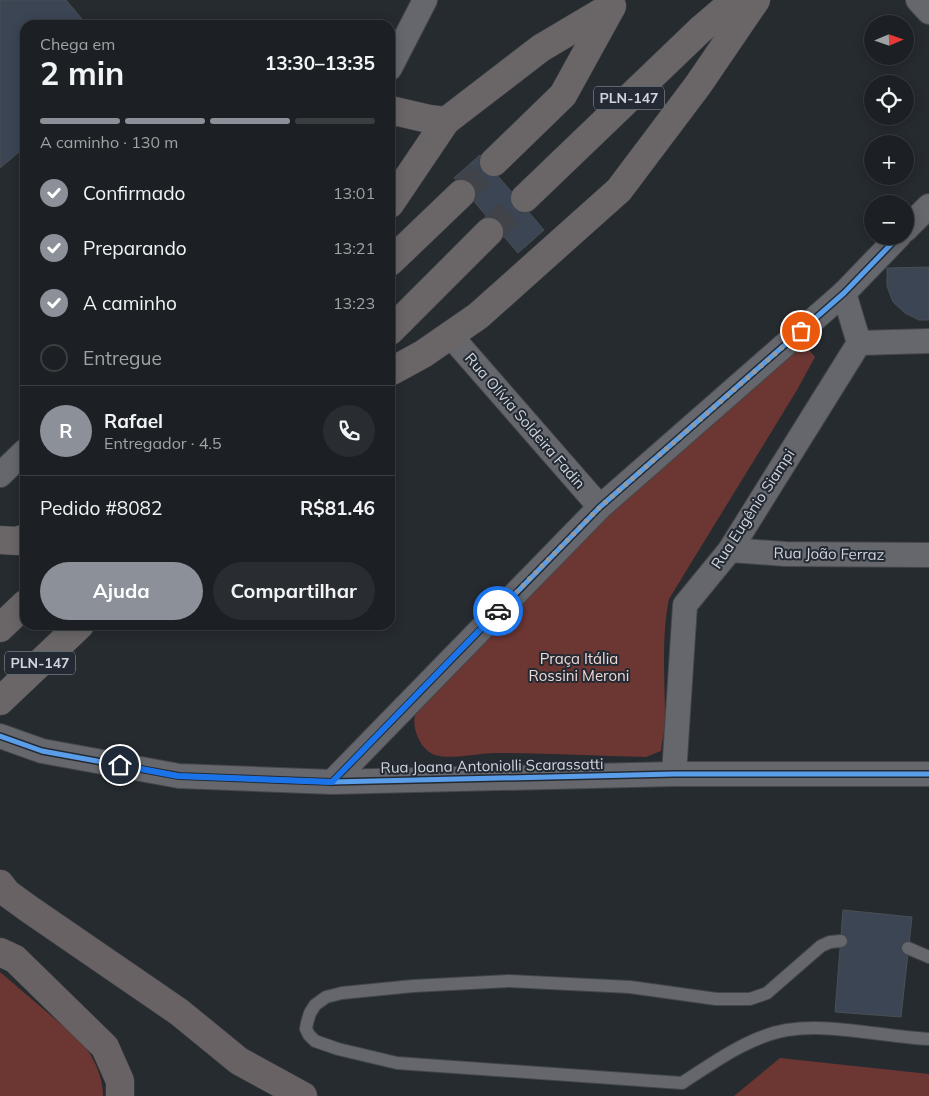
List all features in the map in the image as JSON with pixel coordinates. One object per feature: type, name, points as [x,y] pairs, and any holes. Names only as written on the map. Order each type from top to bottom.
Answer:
[{"type":"highway","points":[[0,884],[8,893],[29,909],[179,1012],[239,1061],[303,1096]]},
{"type":"highway","points":[[0,952],[15,959],[105,1047],[120,1081],[120,1096]]},
{"type":"main road","name":"PLN-147","points":[[525,198],[700,30],[735,0]]},
{"type":"main road","points":[[395,369],[422,354],[478,316],[619,190],[698,85],[756,0]]},
{"type":"main road","points":[[395,197],[446,121],[541,48],[614,3]]},
{"type":"main road","points":[[494,162],[563,94],[614,3]]},
{"type":"main road","points":[[395,111],[446,121]]},
{"type":"main road","points":[[395,257],[461,194]]},
{"type":"main road","points":[[395,326],[489,232]]},
{"type":"main road","points":[[0,540],[20,540]]},
{"type":"main road","points":[[0,628],[20,609]]},
{"type":"main road","name":"PLN-147","points":[[0,701],[75,630]]},
{"type":"street","points":[[395,58],[425,0]]},
{"type":"street","points":[[918,0],[929,12]]},
{"type":"street","points":[[914,221],[929,206]]},
{"type":"street","points":[[332,782],[600,507],[844,293],[890,245]]},
{"type":"street","points":[[844,293],[859,342],[929,341]]},
{"type":"street","name":"Rua Olívia Soldeira Fadin","points":[[450,334],[600,507]]},
{"type":"street","name":"Rua Eugênio Siampi","points":[[674,774],[685,606],[730,550],[859,342]]},
{"type":"street","points":[[0,475],[20,456]]},
{"type":"street","name":"Rua João Ferraz","points":[[730,550],[785,554],[929,556]]},
{"type":"street","name":"Rua Joana Antoniolli Scarassatti","points":[[0,736],[42,751],[178,776],[332,782],[674,774],[929,774]]},
{"type":"lane","points":[[841,941],[830,942],[821,946],[766,993],[750,999],[716,999],[630,987],[509,981],[412,986],[342,993],[326,997],[310,1013],[306,1030],[308,1035],[315,1041],[338,1049],[397,1063],[682,1083],[713,1062],[757,1038],[786,1030],[816,1028],[929,1039]]},
{"type":"lane","points":[[908,948],[929,957]]},
{"type":"green space","name":"Praça Itália Rossini Meroni","points":[[794,351],[810,351],[815,357],[797,390],[669,599],[664,644],[665,724],[661,751],[646,757],[496,753],[450,757],[435,755],[425,749],[418,737],[414,724],[418,709],[427,698],[621,501]]},
{"type":"green space","points":[[0,972],[83,1043],[97,1068],[103,1096],[0,1096]]},
{"type":"green space","points":[[780,1058],[929,1074],[929,1096],[734,1096]]},
{"type":"building","points":[[0,0],[66,0],[83,20],[20,20],[20,151],[0,168]]},
{"type":"building","points":[[480,155],[544,230],[518,253],[454,178]]},
{"type":"building","points":[[929,267],[929,320],[919,320],[905,313],[893,302],[887,286],[887,268]]},
{"type":"building","points":[[843,910],[912,917],[901,1017],[835,1012]]},
{"type":"tunnel","points":[[461,194],[494,162]]},
{"type":"tunnel","points":[[489,232],[525,198]]},
{"type":"cycle path","points":[[332,782],[600,507],[844,293],[890,245]]},
{"type":"cycle path","points":[[0,736],[42,751],[179,776],[332,782],[674,774],[929,774]]},
{"type":"way so far","points":[[498,611],[600,507],[801,331]]},
{"type":"route","points":[[120,765],[178,776],[332,782],[498,611]]}]
